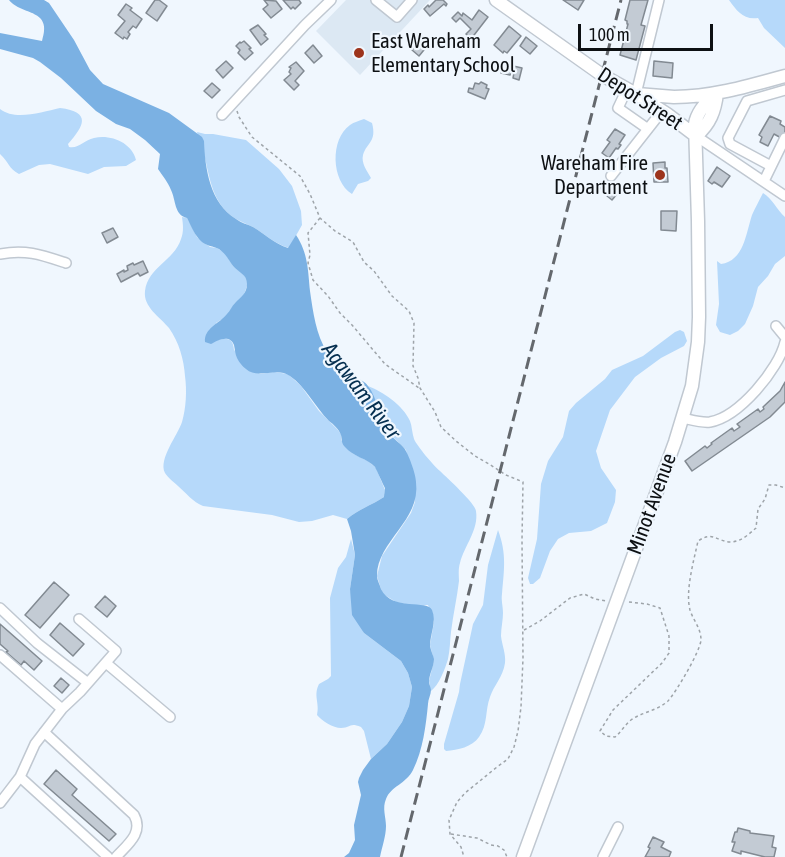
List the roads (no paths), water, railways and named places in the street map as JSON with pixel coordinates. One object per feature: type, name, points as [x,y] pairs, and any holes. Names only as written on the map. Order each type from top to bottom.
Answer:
[{"type":"main road","name":"Depot Street","points":[[496,0],[602,75],[662,111],[696,136]]},
{"type":"main road","points":[[631,91],[674,96],[717,93],[785,78]]},
{"type":"main road","points":[[696,136],[706,127],[716,105],[717,93]]},
{"type":"main road","name":"Minot Avenue","points":[[523,857],[683,418],[692,386],[698,342],[696,136]]},
{"type":"street","points":[[222,115],[331,0]]},
{"type":"street","points":[[376,0],[397,17],[412,0]]},
{"type":"street","points":[[648,129],[618,108],[631,91],[658,0]]},
{"type":"street","points":[[771,166],[730,144],[728,138],[747,101],[785,90]]},
{"type":"street","points":[[611,176],[662,111]]},
{"type":"street","points":[[696,136],[785,196]]},
{"type":"street","points":[[764,181],[785,138]]},
{"type":"street","points":[[0,254],[15,251],[30,252],[66,263]]},
{"type":"street","points":[[776,326],[785,337]]},
{"type":"street","points":[[683,418],[696,422],[710,422],[733,411],[764,382],[782,352],[785,342]]},
{"type":"street","points":[[0,608],[37,643],[88,684]]},
{"type":"street","points":[[0,803],[20,777],[34,744],[62,709],[88,684],[116,651],[79,619]]},
{"type":"street","points":[[0,655],[62,709]]},
{"type":"street","points":[[106,663],[170,717]]},
{"type":"street","points":[[44,732],[135,815],[138,825],[135,835],[116,857]]},
{"type":"street","points":[[20,777],[108,857]]},
{"type":"street","points":[[603,857],[618,826]]},
{"type":"water","name":"Agawam River","points":[[9,0],[44,0],[49,3],[74,40],[90,70],[103,84],[169,113],[202,137],[211,184],[220,204],[227,212],[288,248],[296,235],[305,255],[314,315],[323,345],[336,363],[367,384],[388,432],[404,448],[410,459],[416,478],[416,496],[406,520],[384,552],[377,578],[386,596],[401,603],[424,605],[432,610],[434,624],[430,646],[434,662],[429,679],[431,692],[422,746],[410,775],[391,791],[386,799],[384,809],[386,830],[380,857],[344,857],[349,853],[355,840],[354,825],[361,795],[359,778],[371,759],[387,744],[402,722],[409,706],[412,687],[401,661],[364,633],[352,615],[350,589],[355,555],[347,519],[384,497],[385,488],[375,467],[345,447],[337,429],[306,391],[290,376],[279,372],[251,372],[239,361],[230,340],[224,339],[211,344],[205,342],[209,330],[224,318],[245,292],[246,278],[222,251],[202,242],[187,218],[180,214],[170,187],[158,169],[160,154],[145,140],[130,129],[116,124],[96,111],[40,62],[0,49],[0,33],[42,41],[44,30],[40,18]]},
{"type":"railway","points":[[401,857],[621,0]]},
{"type":"place","name":"East Wareham Elementary School","points":[[359,53]]},
{"type":"place","name":"Wareham Fire Department","points":[[660,175]]}]
